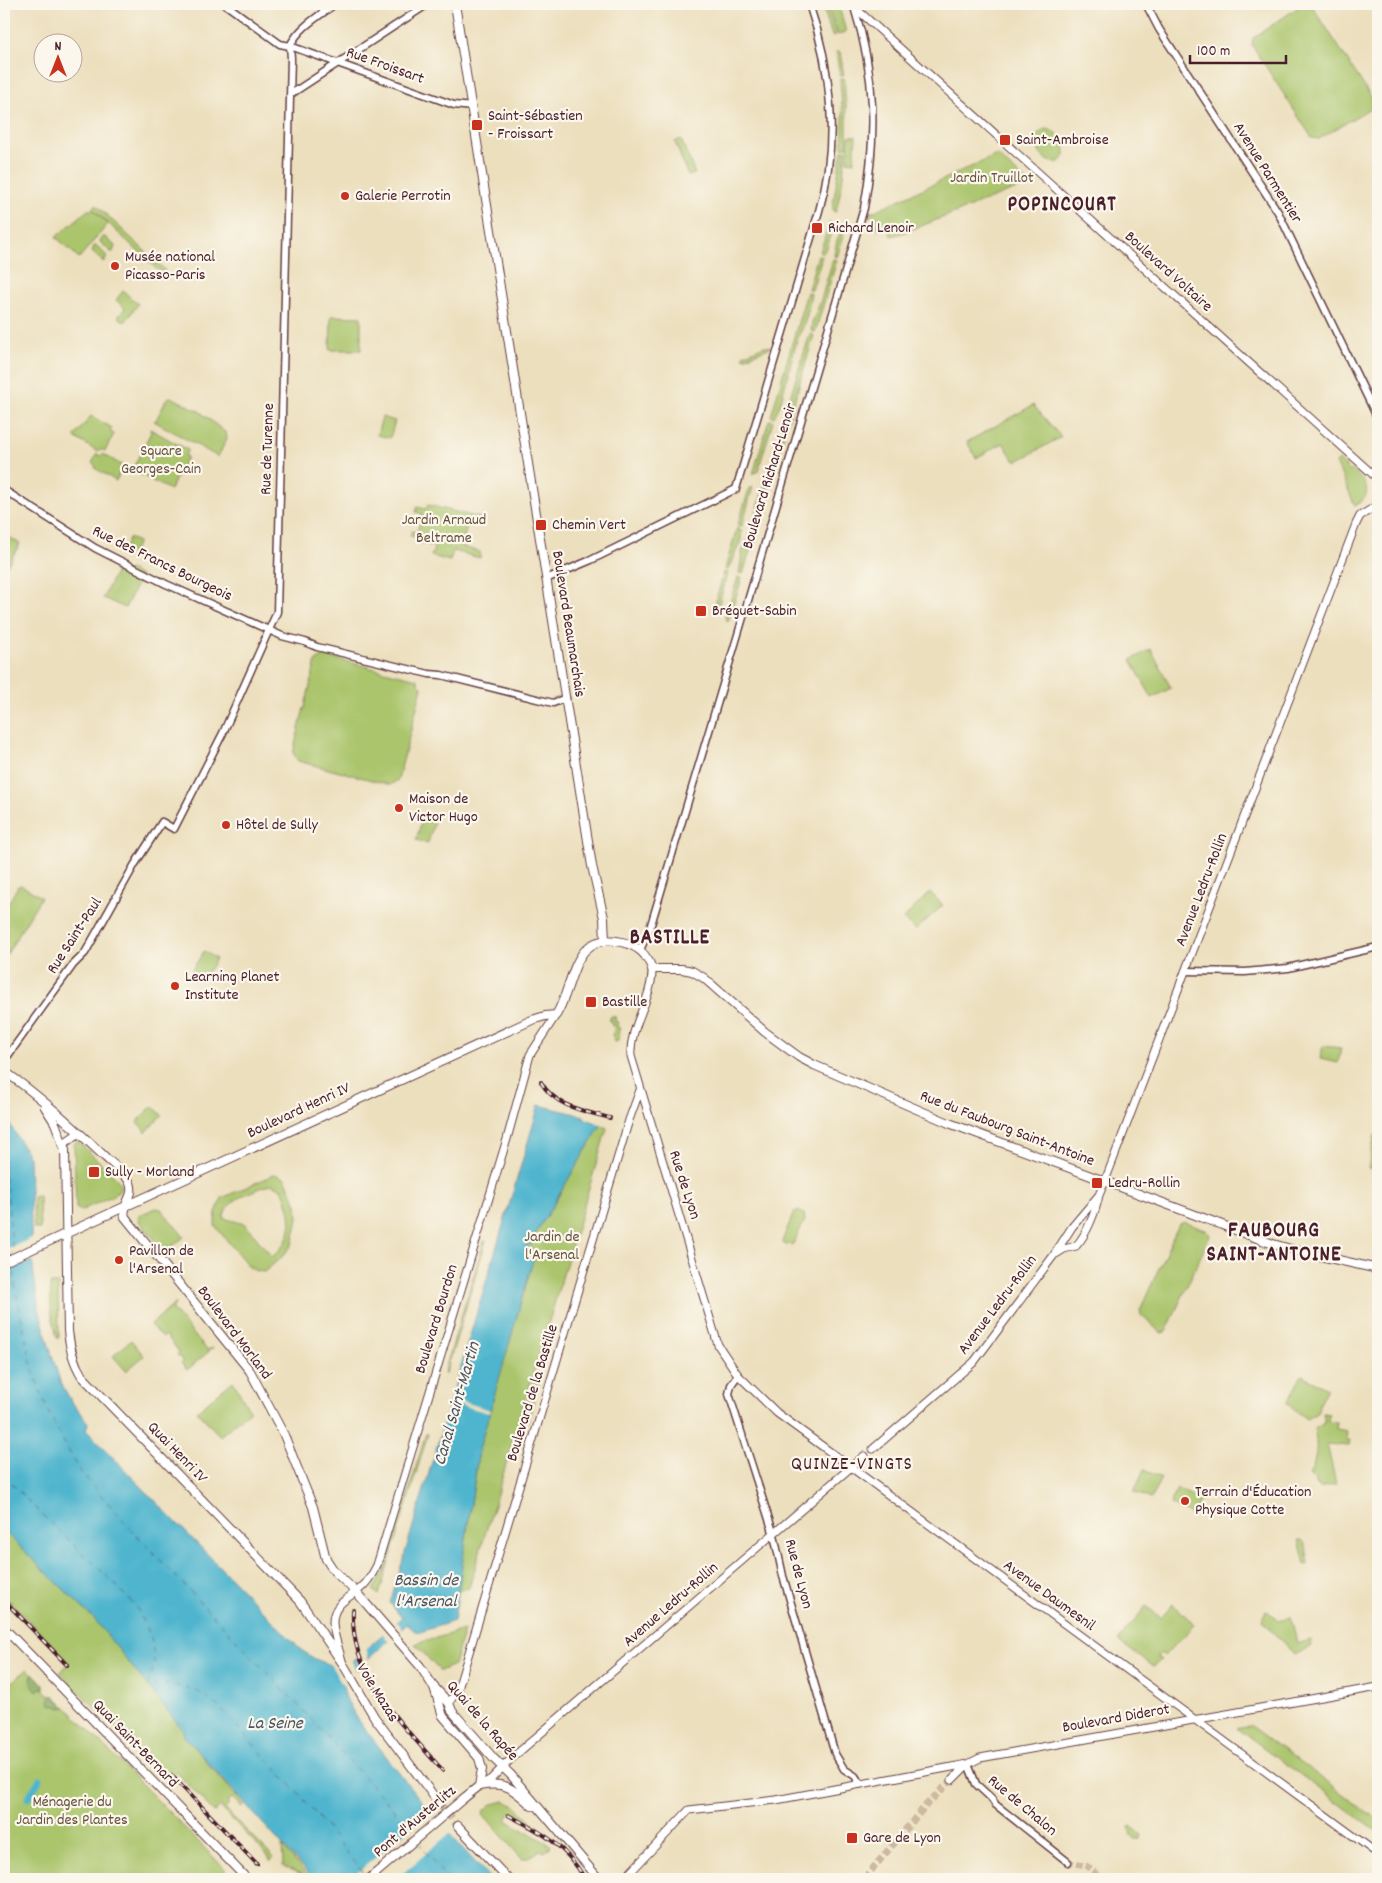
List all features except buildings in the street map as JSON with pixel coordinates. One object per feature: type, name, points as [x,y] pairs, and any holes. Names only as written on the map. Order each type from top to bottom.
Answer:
[{"type":"main road","name":"Boulevard Beaumarchais","points":[[455,4],[592,866],[604,918],[606,941]]},
{"type":"main road","name":"Boulevard Voltaire","points":[[853,4],[1378,479]]},
{"type":"main road","name":"Avenue Ledru-Rollin","points":[[873,1449],[974,1362],[1054,1255],[1070,1229],[1099,1195],[1106,1181],[1356,524],[1360,516],[1378,505]]},
{"type":"main road","points":[[556,1015],[581,954],[591,945],[606,941],[623,942],[640,950],[649,961],[652,969]]},
{"type":"main road","name":"Rue du Faubourg Saint-Antoine","points":[[652,969],[692,971],[704,978],[761,1029],[799,1057],[949,1123],[1280,1246],[1350,1264],[1378,1269]]},
{"type":"main road","name":"Rue de Lyon","points":[[652,969],[650,984],[632,1041],[633,1063],[718,1345]]},
{"type":"main road","name":"Boulevard Bourdon","points":[[356,1592],[367,1583],[377,1565],[507,1139],[530,1055],[556,1015]]},
{"type":"main road","name":"Boulevard Henri IV","points":[[4,1262],[532,1020],[556,1015]]},
{"type":"main road","points":[[4,1070],[79,1133],[129,1181],[132,1195],[125,1206]]},
{"type":"main road","name":"Boulevard de la Bastille","points":[[449,1703],[458,1688],[629,1120],[640,1090]]},
{"type":"main road","name":"Quai Henri IV","points":[[32,1092],[51,1116],[61,1134],[63,1144],[69,1337],[72,1355],[82,1376],[294,1594],[336,1649],[343,1664]]},
{"type":"main road","points":[[63,1144],[79,1133]]},
{"type":"main road","points":[[1084,1234],[1079,1229],[1070,1229],[1072,1243],[1076,1246],[1084,1234],[1098,1203],[1099,1195]]},
{"type":"main road","name":"Boulevard Morland","points":[[125,1206],[124,1212],[129,1222],[250,1371],[284,1435],[313,1508],[326,1559],[334,1571],[356,1592],[420,1666],[433,1686]]},
{"type":"main road","name":"Avenue Ledru-Rollin","points":[[1054,1255],[1064,1248],[1076,1246]]},
{"type":"main road","name":"Avenue Daumesnil","points":[[718,1345],[738,1375],[773,1410],[1378,1854]]},
{"type":"main road","name":"Avenue Ledru-Rollin","points":[[496,1774],[864,1456]]},
{"type":"main road","points":[[336,1649],[334,1616],[336,1609],[344,1600],[356,1592]]},
{"type":"main road","name":"Quai Saint-Bernard","points":[[4,1628],[247,1879]]},
{"type":"main road","name":"Voie Mazas","points":[[343,1664],[375,1718],[439,1803]]},
{"type":"main road","name":"Quai de la Rapée","points":[[433,1686],[449,1703],[452,1711],[600,1879]]},
{"type":"main road","name":"Quai de la Rapée","points":[[433,1686],[442,1716],[479,1758],[482,1769]]},
{"type":"main road","name":"Boulevard Diderot","points":[[624,1879],[689,1810],[776,1800],[968,1764],[980,1758],[1378,1687]]},
{"type":"main road","points":[[952,1780],[968,1764]]},
{"type":"main road","name":"Pont d'Austerlitz","points":[[479,1786],[482,1769]]},
{"type":"main road","name":"Pont d'Austerlitz","points":[[368,1879],[464,1798],[496,1774]]},
{"type":"main road","name":"Quai de la Rapée","points":[[479,1786],[500,1784],[510,1787],[556,1827]]},
{"type":"main road","points":[[458,1826],[508,1879]]},
{"type":"street","name":"Rue Froissart","points":[[225,4],[274,41],[454,105],[472,107]]},
{"type":"street","points":[[290,46],[295,36],[302,29],[335,4]]},
{"type":"street","points":[[291,94],[428,4]]},
{"type":"street","name":"Boulevard Richard-Lenoir","points":[[546,579],[591,560],[736,489],[819,210],[826,177],[830,139],[830,96],[823,48],[809,4]]},
{"type":"street","name":"Boulevard Richard-Lenoir","points":[[640,950],[650,928],[864,208],[872,155],[873,109],[866,51],[853,4]]},
{"type":"street","name":"Avenue Parmentier","points":[[1146,4],[1159,30],[1281,218],[1378,419]]},
{"type":"street","name":"Rue de Turenne","points":[[162,822],[174,829],[226,727],[277,612],[291,94],[290,46]]},
{"type":"street","name":"Rue des Francs Bourgeois","points":[[4,490],[90,546],[166,584],[282,636],[316,647],[553,703],[566,698]]},
{"type":"street","name":"Rue Saint-Paul","points":[[4,1061],[73,965],[85,952],[135,864],[162,822]]},
{"type":"street","points":[[1186,971],[1245,972],[1288,968],[1378,948]]},
{"type":"street","name":"Rue de Lyon","points":[[738,1375],[731,1385],[729,1394],[774,1535],[783,1576],[835,1754],[844,1769],[855,1776],[860,1784]]},
{"type":"street","name":"Rue de Chalon","points":[[968,1764],[976,1784],[996,1805],[1068,1862]]},
{"type":"green space","points":[[822,4],[826,4],[836,35],[832,36]]},
{"type":"green space","points":[[828,4],[833,4],[840,10],[846,32],[838,35]]},
{"type":"green space","points":[[1303,4],[1311,4],[1373,100],[1372,107],[1319,139],[1312,138],[1252,45],[1253,38]]},
{"type":"green space","points":[[836,52],[840,52],[844,75],[840,76]]},
{"type":"green space","points":[[844,78],[847,147],[842,147],[843,118],[840,79]]},
{"type":"green space","points":[[1045,129],[1054,132],[1063,142],[1065,156],[1059,162],[1049,161],[1037,147],[1036,137]]},
{"type":"green space","points":[[849,136],[856,136],[854,162],[847,161]]},
{"type":"green space","points":[[681,139],[695,174],[688,176],[675,142]]},
{"type":"green space","points":[[842,150],[846,150],[836,212],[833,211],[833,204]]},
{"type":"green space","name":"Jardin Truillot","points":[[997,155],[1029,184],[903,233],[891,236],[887,226],[878,229],[870,213]]},
{"type":"green space","points":[[96,205],[165,270],[162,274],[92,208]]},
{"type":"green space","points":[[88,210],[93,210],[108,224],[79,258],[56,237]]},
{"type":"green space","points":[[830,222],[832,224],[828,246],[823,253],[820,252]]},
{"type":"green space","points":[[841,231],[844,234],[837,257],[834,256]]},
{"type":"green space","points":[[102,237],[105,237],[115,246],[113,252],[100,242]]},
{"type":"green space","points":[[94,246],[97,246],[107,256],[105,261],[102,261],[92,252]]},
{"type":"green space","points":[[818,255],[822,256],[812,290],[808,289]]},
{"type":"green space","points":[[833,259],[837,260],[815,332],[811,331],[812,322],[820,303]]},
{"type":"green space","points":[[123,291],[138,304],[125,322],[118,317],[125,308],[116,300]]},
{"type":"green space","points":[[807,292],[811,293],[807,316],[798,336],[780,405],[774,417],[771,416]]},
{"type":"green space","points":[[331,316],[361,317],[361,350],[330,350]]},
{"type":"green space","points":[[810,334],[814,335],[788,422],[784,420],[786,410]]},
{"type":"green space","points":[[764,346],[771,347],[744,358],[743,355]]},
{"type":"green space","points":[[171,397],[199,411],[226,433],[227,438],[218,457],[154,421],[167,398]]},
{"type":"green space","points":[[1033,405],[1061,437],[1018,461],[1014,460],[1003,443],[976,458],[967,442]]},
{"type":"green space","points":[[91,416],[112,428],[110,432],[114,434],[105,451],[100,449],[98,452],[74,437]]},
{"type":"green space","points":[[382,417],[395,421],[390,438],[377,435]]},
{"type":"green space","points":[[769,420],[773,421],[758,471],[753,474]]},
{"type":"green space","points":[[783,424],[787,425],[776,462],[771,465]]},
{"type":"green space","name":"Square Georges-Cain","points":[[150,429],[188,450],[185,455],[187,457],[170,490],[132,470],[151,432]]},
{"type":"green space","points":[[97,454],[101,456],[103,454],[123,466],[116,481],[95,468],[96,466],[92,463]]},
{"type":"green space","points":[[1339,460],[1357,475],[1366,488],[1365,497],[1355,506],[1336,463]]},
{"type":"green space","points":[[771,478],[756,530],[752,529],[766,480]]},
{"type":"green space","points":[[753,487],[742,526],[738,525],[749,489]]},
{"type":"green space","name":"Jardin Arnaud Beltrame","points":[[428,505],[480,518],[480,524],[468,521],[462,547],[480,552],[480,558],[453,551],[450,561],[431,556],[434,549],[433,546],[419,542],[419,538],[410,536],[412,531],[417,532],[422,514],[416,512],[417,507],[426,509]]},
{"type":"green space","points":[[737,528],[741,530],[741,540],[728,570],[725,569]]},
{"type":"green space","points":[[751,533],[755,534],[743,574],[739,573],[742,552]]},
{"type":"green space","points":[[5,534],[20,544],[7,566],[4,564]]},
{"type":"green space","points":[[129,538],[138,542],[132,554],[124,549]]},
{"type":"green space","points":[[117,569],[126,574],[129,570],[141,576],[125,608],[103,598]]},
{"type":"green space","points":[[724,572],[728,573],[718,607],[715,603]]},
{"type":"green space","points":[[738,577],[742,578],[728,622],[725,618]]},
{"type":"green space","points":[[1151,649],[1171,688],[1152,698],[1131,660]]},
{"type":"green space","points":[[324,656],[417,679],[422,687],[398,780],[390,785],[345,773],[345,771],[343,773],[298,761],[293,753],[316,661]]},
{"type":"green space","points":[[422,820],[434,823],[428,843],[416,840]]},
{"type":"green space","points":[[21,885],[41,897],[4,959],[4,911],[18,886]]},
{"type":"green space","points":[[930,892],[943,905],[916,930],[903,919]]},
{"type":"green space","points":[[204,951],[216,959],[204,978],[192,970]]},
{"type":"green space","points":[[611,1016],[616,1017],[617,1027],[620,1028],[617,1042],[613,1041],[614,1038],[612,1036],[615,1027],[609,1021]]},
{"type":"green space","points":[[1323,1046],[1341,1048],[1338,1063],[1320,1059]]},
{"type":"green space","points":[[152,1106],[162,1115],[146,1132],[137,1122]]},
{"type":"green space","name":"Jardin de l'Arsenal","points":[[601,1125],[607,1128],[469,1588],[458,1591],[479,1449],[528,1243],[532,1244],[533,1238]]},
{"type":"green space","points":[[1375,1135],[1378,1136],[1378,1170],[1368,1168]]},
{"type":"green space","points":[[76,1142],[80,1143],[120,1183],[120,1189],[114,1195],[80,1211],[76,1208],[74,1144]]},
{"type":"green space","points":[[275,1174],[285,1178],[297,1204],[298,1219],[292,1245],[282,1257],[264,1272],[256,1271],[249,1267],[215,1226],[216,1212],[222,1198]],"holes":[[[272,1184],[282,1189],[289,1208],[289,1234],[286,1242],[272,1257],[245,1224],[223,1218],[230,1205],[250,1192]]]},
{"type":"green space","points":[[33,1196],[39,1196],[40,1229],[34,1229]]},
{"type":"green space","points":[[156,1208],[161,1209],[184,1237],[165,1252],[138,1220],[139,1215]]},
{"type":"green space","points":[[798,1211],[804,1214],[805,1220],[793,1244],[786,1245],[783,1243],[783,1239],[794,1212]]},
{"type":"green space","points":[[1184,1222],[1208,1231],[1210,1236],[1166,1332],[1161,1333],[1141,1315],[1140,1310],[1179,1224]]},
{"type":"green space","points":[[484,1241],[486,1241],[446,1373],[444,1373]]},
{"type":"green space","points":[[50,1284],[58,1284],[59,1338],[57,1338],[51,1311]]},
{"type":"green space","points":[[176,1303],[172,1309],[207,1350],[213,1348],[187,1370],[177,1354],[179,1352],[166,1335],[163,1337],[150,1325]]},
{"type":"green space","points":[[131,1340],[144,1356],[126,1371],[113,1356]]},
{"type":"green space","points":[[1302,1375],[1327,1388],[1319,1404],[1318,1413],[1306,1419],[1287,1403]]},
{"type":"green space","points":[[233,1381],[250,1411],[220,1436],[197,1411]]},
{"type":"green space","points":[[534,1381],[539,1382],[528,1421],[523,1420]]},
{"type":"green space","points":[[1323,1413],[1329,1414],[1328,1422],[1337,1423],[1336,1429],[1347,1431],[1346,1441],[1350,1441],[1349,1446],[1327,1444],[1336,1484],[1320,1488],[1309,1475],[1314,1464],[1316,1452],[1314,1429],[1325,1423]]},
{"type":"green space","points":[[426,1433],[428,1434],[379,1595],[373,1590],[384,1572]]},
{"type":"green space","points":[[1144,1470],[1161,1478],[1151,1499],[1134,1492]]},
{"type":"green space","name":"Terrain d'Éducation Physique Cotte","points":[[1177,1489],[1201,1500],[1192,1515],[1170,1504]]},
{"type":"green space","points":[[4,1531],[95,1620],[183,1730],[184,1736],[244,1805],[242,1807],[232,1798],[227,1802],[229,1805],[225,1809],[274,1858],[271,1861],[221,1807],[214,1812],[176,1772],[167,1780],[60,1673],[69,1663],[4,1596]]},
{"type":"green space","points":[[1299,1540],[1305,1543],[1309,1563],[1305,1564]]},
{"type":"green space","points":[[1173,1604],[1195,1625],[1164,1656],[1161,1653],[1157,1657],[1161,1660],[1154,1667],[1118,1641],[1146,1606],[1161,1618]]},
{"type":"green space","points":[[1267,1610],[1279,1621],[1291,1616],[1297,1644],[1311,1640],[1312,1646],[1295,1655],[1262,1621]]},
{"type":"green space","points":[[464,1630],[454,1665],[440,1671],[415,1644]]},
{"type":"green space","name":"Ménagerie du Jardin des Plantes","points":[[28,1669],[44,1685],[44,1690],[50,1696],[55,1696],[235,1879],[4,1879],[4,1688]]},
{"type":"green space","points":[[33,1673],[44,1685],[43,1689],[41,1688],[37,1691],[34,1687],[31,1681]]},
{"type":"green space","points":[[52,1695],[66,1707],[62,1708],[50,1704],[49,1701]]},
{"type":"green space","points":[[1250,1725],[1378,1820],[1378,1832],[1237,1728]]},
{"type":"green space","points":[[504,1801],[516,1806],[532,1824],[510,1813],[506,1820],[551,1846],[545,1852],[540,1850],[528,1859],[522,1859],[483,1814],[484,1810],[490,1805]]},
{"type":"green space","points":[[1131,1826],[1142,1835],[1140,1839],[1135,1839],[1131,1836],[1129,1827]]},
{"type":"green space","points":[[282,1846],[306,1874],[306,1876],[283,1866]]},
{"type":"water","name":"La Seine","points":[[539,1105],[584,1116],[584,1118],[601,1125],[533,1238],[532,1245],[527,1244],[526,1248],[531,1249],[534,1257],[479,1449],[454,1621],[420,1632],[415,1631],[407,1624],[359,1667],[343,1685],[347,1701],[368,1733],[433,1815],[491,1879],[313,1879],[184,1736],[183,1730],[95,1620],[4,1531],[4,1114],[29,1157],[32,1260],[38,1304],[47,1339],[60,1381],[71,1401],[88,1423],[86,1430],[301,1650],[315,1659],[331,1665],[352,1661],[402,1618],[390,1603]]},
{"type":"pier","points":[[34,1237],[35,1259],[4,1272],[4,1251]]},
{"type":"pier","points":[[451,1398],[490,1410],[489,1413],[450,1402]]},
{"type":"pier","points":[[396,1621],[404,1630],[390,1642],[382,1633]]},
{"type":"pier","points":[[366,1647],[369,1661],[359,1670],[356,1655]]},
{"type":"pier","points":[[351,1659],[357,1672],[348,1682],[346,1691],[329,1662],[341,1662]]},
{"type":"pier","points":[[431,1810],[450,1833],[396,1879],[350,1879]]},
{"type":"waterway","points":[[28,1798],[40,1779]]},
{"type":"ferry route","points":[[4,1176],[13,1255]]},
{"type":"ferry route","points":[[14,1261],[15,1286],[32,1368],[49,1413],[78,1469],[130,1528],[315,1723],[392,1808],[414,1837]]},
{"type":"ferry route","points":[[4,1475],[136,1607],[152,1640],[154,1664],[148,1686],[171,1684],[199,1692],[220,1708],[301,1796],[366,1876]]},
{"type":"ferry route","points":[[418,1842],[447,1879]]},
{"type":"tunnel","points":[[864,1879],[927,1804],[952,1780]]},
{"type":"tunnel","points":[[439,1803],[458,1826]]},
{"type":"tunnel","points":[[1068,1862],[1087,1866],[1103,1879]]},
{"type":"railway","points":[[541,1082],[562,1103],[610,1118]]},
{"type":"railway","points":[[4,1600],[67,1665]]},
{"type":"railway","points":[[353,1610],[354,1635],[360,1658],[369,1679],[396,1717],[443,1771]]},
{"type":"railway","points":[[171,1775],[257,1864]]},
{"type":"railway","points":[[508,1815],[552,1841],[570,1857],[585,1879]]},
{"type":"place","name":"Saint-Sébastien - Froissart","points":[[477,125]]},
{"type":"place","name":"Saint-Ambroise","points":[[1005,140]]},
{"type":"place","name":"Galerie Perrotin","points":[[345,196]]},
{"type":"place","name":"Richard Lenoir","points":[[817,228]]},
{"type":"place","name":"Musée national Picasso-Paris","points":[[115,266]]},
{"type":"place","name":"Chemin Vert","points":[[541,525]]},
{"type":"place","name":"Bréguet-Sabin","points":[[701,611]]},
{"type":"place","name":"Maison de Victor Hugo","points":[[399,808]]},
{"type":"place","name":"Hôtel de Sully","points":[[226,825]]},
{"type":"place","name":"Learning Planet Institute","points":[[175,986]]},
{"type":"place","name":"Bastille","points":[[591,1002]]},
{"type":"place","name":"Sully - Morland","points":[[94,1172]]},
{"type":"place","name":"Ledru-Rollin","points":[[1097,1183]]},
{"type":"place","name":"Pavillon de l'Arsenal","points":[[119,1260]]},
{"type":"place","name":"Terrain d'Éducation Physique Cotte","points":[[1185,1501]]},
{"type":"place","name":"Gare de Lyon","points":[[852,1838]]},
{"type":"district","name":"POPINCOURT","points":[[1062,206]]},
{"type":"district","name":"BASTILLE","points":[[670,939]]},
{"type":"district","name":"FAUBOURG SAINT-ANTOINE","points":[[1274,1244]]},
{"type":"district","name":"QUINZE-VINGTS","points":[[852,1465]]},
{"type":"water label","name":"Canal Saint-Martin","points":[[458,1404]]},
{"type":"water label","name":"Bassin de l'Arsenal","points":[[426,1591]]}]
